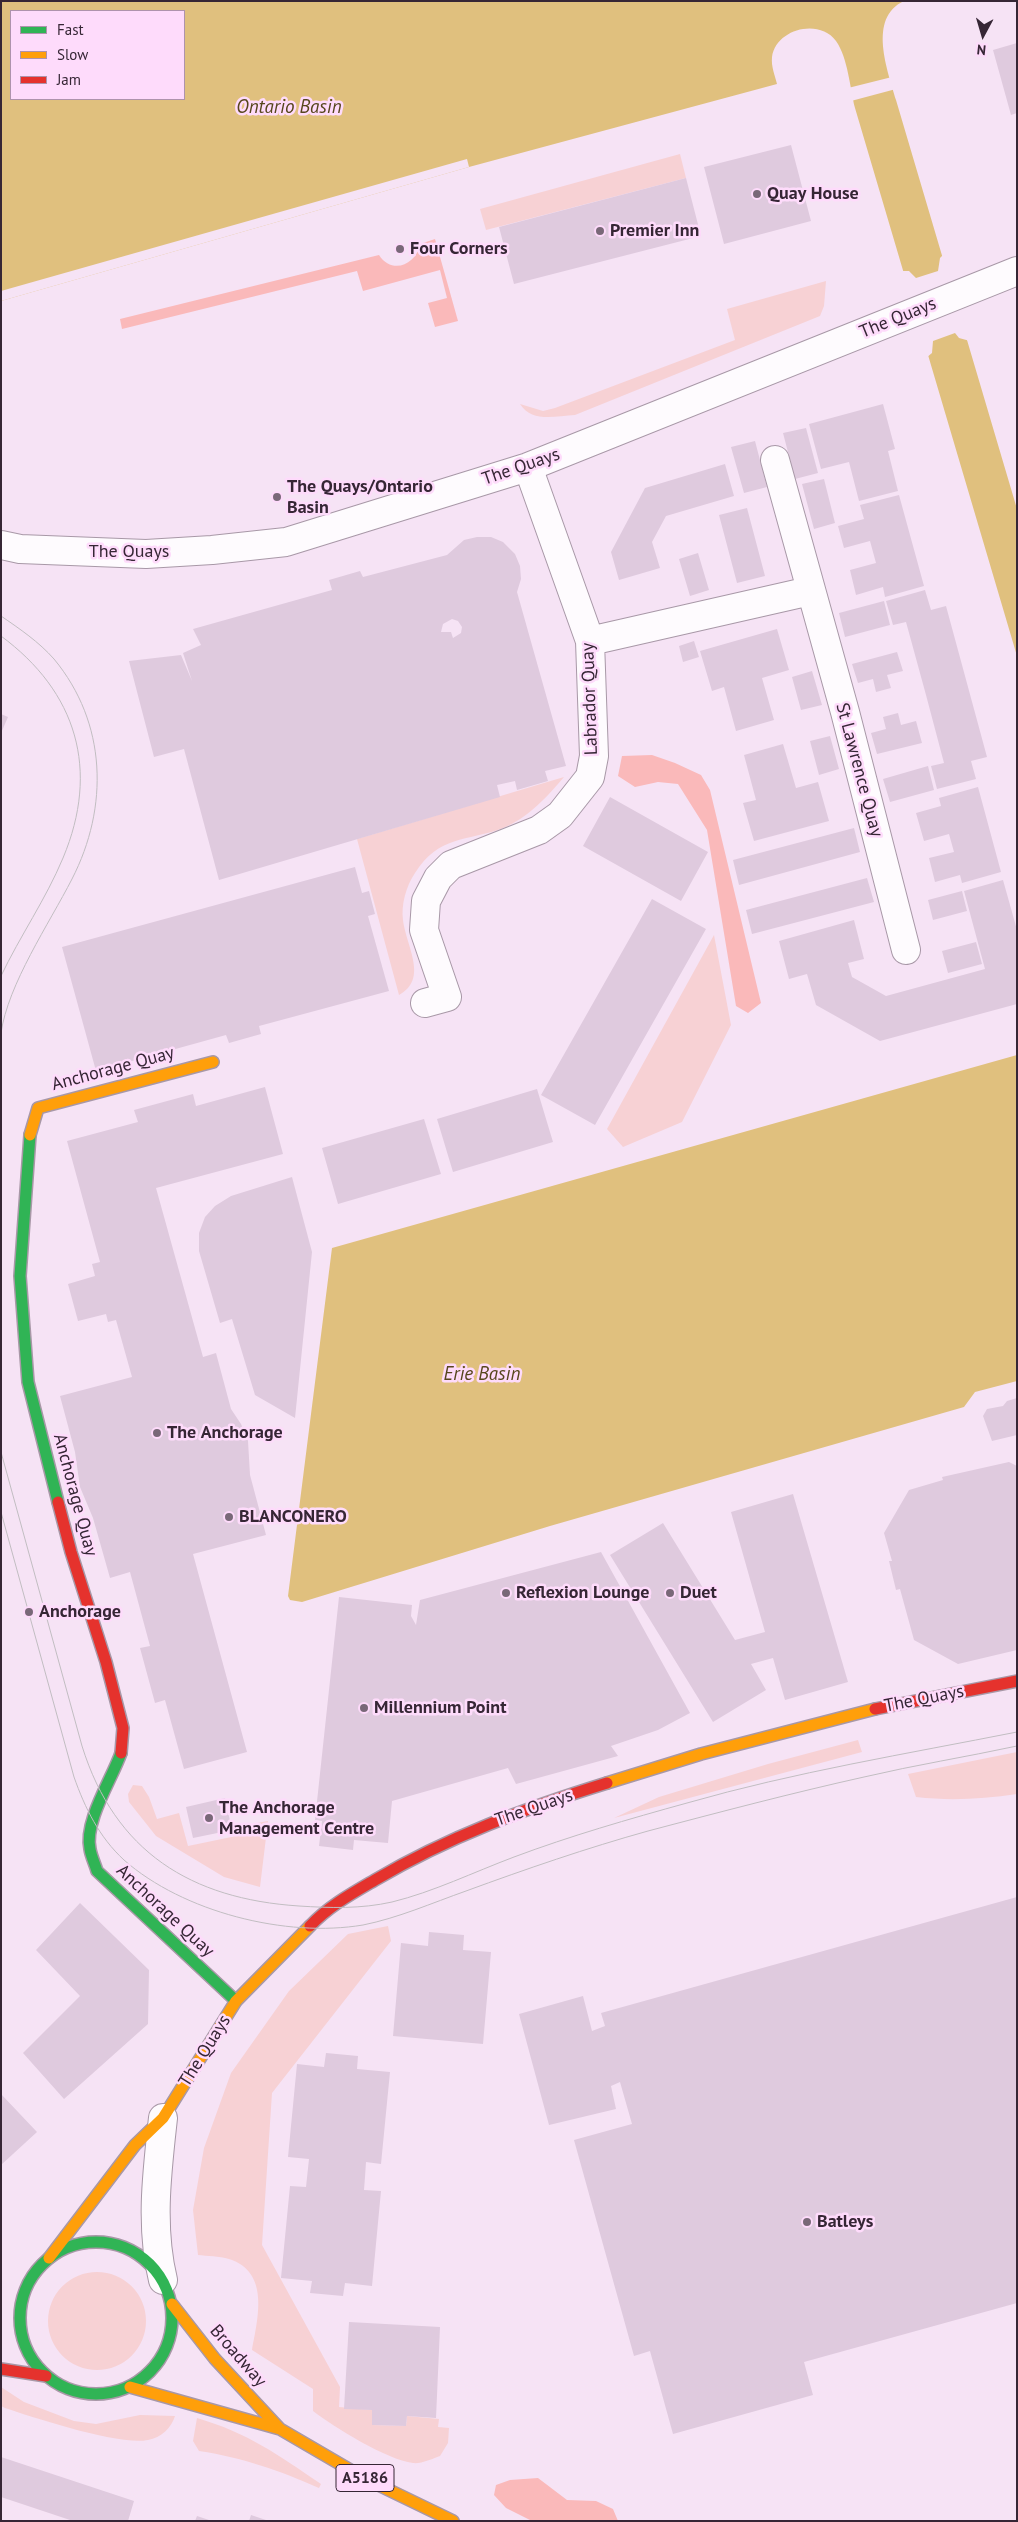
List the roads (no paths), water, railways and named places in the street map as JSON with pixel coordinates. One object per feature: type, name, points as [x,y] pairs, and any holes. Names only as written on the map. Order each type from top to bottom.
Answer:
[{"type":"street","name":"The Quays","points":[[1,545],[30,550],[146,554],[212,550],[286,542],[528,468],[871,328],[1008,275]]},
{"type":"street","name":"St Lawrence Quay","points":[[775,460],[845,712],[906,950]]},
{"type":"street","name":"Labrador Quay","points":[[436,1000],[424,930],[426,902],[438,878],[451,865],[539,830],[560,815],[590,777],[594,756],[595,734],[590,641],[528,468]]},
{"type":"street","points":[[590,641],[810,591]]},
{"type":"street","name":"Anchorage Quay","points":[[213,1062],[38,1108],[28,1141],[20,1276],[28,1382],[71,1552],[106,1662],[123,1728],[121,1754],[114,1772],[101,1794],[93,1822],[89,1847],[97,1871],[236,2001]]},
{"type":"street","name":"The Quays","points":[[49,2258],[135,2145],[162,2118],[236,2001],[327,1908],[400,1865],[464,1833],[533,1806],[701,1754],[866,1711],[1017,1681]]},
{"type":"street","name":"The Quays","points":[[162,2118],[156,2181],[156,2253],[167,2292]]},
{"type":"street","name":"A5186","points":[[102,2242],[120,2245],[137,2253],[152,2265],[167,2292],[173,2328],[165,2352],[151,2372],[130,2387],[109,2394],[86,2394],[64,2388],[46,2376],[32,2361],[23,2343],[20,2323],[21,2303],[28,2284],[36,2270],[64,2248],[83,2243],[102,2242]]},
{"type":"street","points":[[10,2291],[28,2284]]},
{"type":"street","name":"Broadway","points":[[167,2292],[215,2359],[280,2429]]},
{"type":"street","name":"A5186","points":[[1,2369],[46,2376]]},
{"type":"street","name":"Broadway","points":[[130,2387],[280,2429],[364,2478],[453,2521]]},
{"type":"water","name":"Ontario Basin","points":[[1,1],[904,1],[893,9],[886,20],[883,32],[885,60],[1017,509],[1017,656],[855,108],[843,56],[836,41],[829,34],[819,30],[799,30],[781,39],[775,47],[772,57],[777,84],[469,167],[1,301]]},
{"type":"water","name":"Erie Basin","points":[[1017,1055],[1017,1381],[975,1392],[964,1407],[550,1526],[302,1602],[290,1600],[288,1596],[332,1248]]},
{"type":"tram line","points":[[1,616],[29,636],[48,653],[72,684],[84,710],[93,738],[97,766],[97,795],[84,852],[72,879],[20,975],[5,1014],[1,1033]]},
{"type":"tram line","points":[[1,636],[27,658],[48,682],[64,708],[74,735],[80,764],[80,794],[74,825],[63,858],[49,888],[1,976]]},
{"type":"tram line","points":[[1,1452],[82,1746],[96,1783],[115,1815],[137,1841],[162,1863],[192,1880],[224,1893],[260,1901],[311,1907],[357,1907],[392,1902],[438,1887],[556,1842],[687,1803],[810,1773],[1017,1732]]},
{"type":"tram line","points":[[1,1512],[74,1777],[94,1822],[115,1851],[148,1878],[175,1894],[205,1907],[237,1917],[301,1928],[333,1928],[363,1925],[402,1914],[602,1844],[648,1831],[837,1783],[1017,1746]]},
{"type":"place","name":"Quay House","points":[[757,194]]},
{"type":"place","name":"Premier Inn","points":[[600,231]]},
{"type":"place","name":"Four Corners","points":[[400,249]]},
{"type":"place","name":"The Quays/Ontario Basin","points":[[277,497]]},
{"type":"place","name":"The Anchorage","points":[[157,1433]]},
{"type":"place","name":"BLANCONERO","points":[[229,1517]]},
{"type":"place","name":"Reflexion Lounge","points":[[506,1593]]},
{"type":"place","name":"Duet","points":[[670,1593]]},
{"type":"place","name":"Anchorage","points":[[29,1612]]},
{"type":"place","name":"Millennium Point","points":[[364,1708]]},
{"type":"place","name":"The Anchorage Management Centre","points":[[209,1818]]},
{"type":"place","name":"Batleys","points":[[807,2222]]}]
